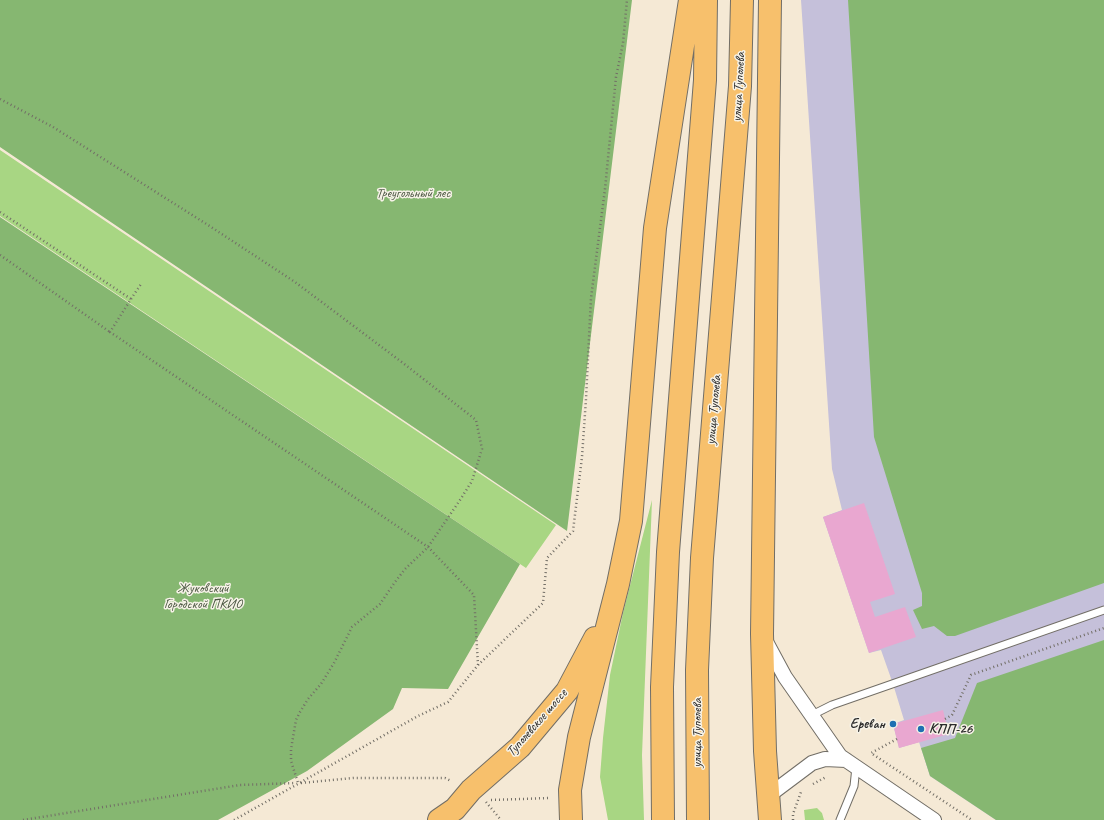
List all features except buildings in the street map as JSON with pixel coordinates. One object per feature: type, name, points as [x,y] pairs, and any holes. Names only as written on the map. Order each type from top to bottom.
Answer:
[{"type":"main road","points":[[571,820],[570,790],[579,737],[618,584],[631,521],[655,228],[690,0]]},
{"type":"main road","points":[[663,820],[662,688],[668,552],[705,80],[706,0]]},
{"type":"main road","name":"улица Туполева","points":[[698,820],[697,670],[702,558],[740,86],[742,0]]},
{"type":"main road","name":"улица Туполева","points":[[770,0],[762,634],[765,751],[770,820]]},
{"type":"main road","name":"Туполевское шоссе","points":[[439,820],[455,809],[471,790],[520,747],[567,691],[594,642],[618,584]]},
{"type":"street","points":[[762,634],[785,677],[840,756],[934,820]]},
{"type":"street","points":[[768,796],[812,763],[825,760],[851,763]]},
{"type":"lane","points":[[812,715],[832,706],[1104,610]]},
{"type":"lane","points":[[840,820],[854,786],[851,763]]},
{"type":"path","points":[[234,820],[418,716],[448,702],[478,665],[542,603],[547,558],[573,531],[582,457],[586,406],[591,298],[605,189],[616,77],[623,43],[627,0]]},
{"type":"path","points":[[0,99],[53,127],[208,225],[294,282],[403,363],[476,420],[482,449],[472,481],[428,547],[405,569],[380,604],[352,627],[334,663],[321,684],[308,699],[296,720],[291,749],[291,761],[298,783]]},
{"type":"path","points":[[0,212],[131,299]]},
{"type":"path","points":[[0,255],[110,332],[428,547],[474,595],[478,665]]},
{"type":"path","points":[[110,332],[141,284]]},
{"type":"path","points":[[945,719],[952,715],[971,675],[1104,628]]},
{"type":"path","points":[[897,739],[871,753],[972,820]]},
{"type":"path","points":[[808,787],[851,763]]},
{"type":"path","points":[[23,820],[240,785],[298,783],[353,778],[445,778],[471,790]]},
{"type":"path","points":[[793,820],[793,814],[802,790]]},
{"type":"path","points":[[501,820],[484,800],[554,798]]},
{"type":"shaded area","points":[[801,0],[1104,0],[1104,820],[996,820],[930,776],[919,742],[899,748],[893,724],[904,720],[893,684],[881,650],[869,653],[823,517],[842,510],[832,469]]},
{"type":"green space","name":"Треугольный лес","points":[[0,0],[632,0],[567,531],[0,147]]},
{"type":"green space","points":[[848,0],[1104,0],[1104,583],[955,636],[947,636],[934,626],[922,629],[913,610],[922,606],[922,593],[874,437]]},
{"type":"green space","points":[[0,150],[556,525],[526,568],[0,216]]},
{"type":"green space","name":"Жуковский Городской ПКИО","points":[[0,217],[520,564],[448,689],[402,688],[393,709],[307,771],[218,820],[0,820]]},
{"type":"green space","points":[[652,500],[642,755],[644,820],[608,820],[600,777],[610,675],[623,613]]},
{"type":"green space","points":[[1104,640],[1104,820],[996,820],[930,776],[921,748],[955,738],[977,683]]},
{"type":"green space","points":[[817,808],[822,813],[824,820],[805,820],[804,810]]},
{"type":"place","name":"Ереван","points":[[893,724]]},
{"type":"place","name":"КПП-26","points":[[921,729]]}]
